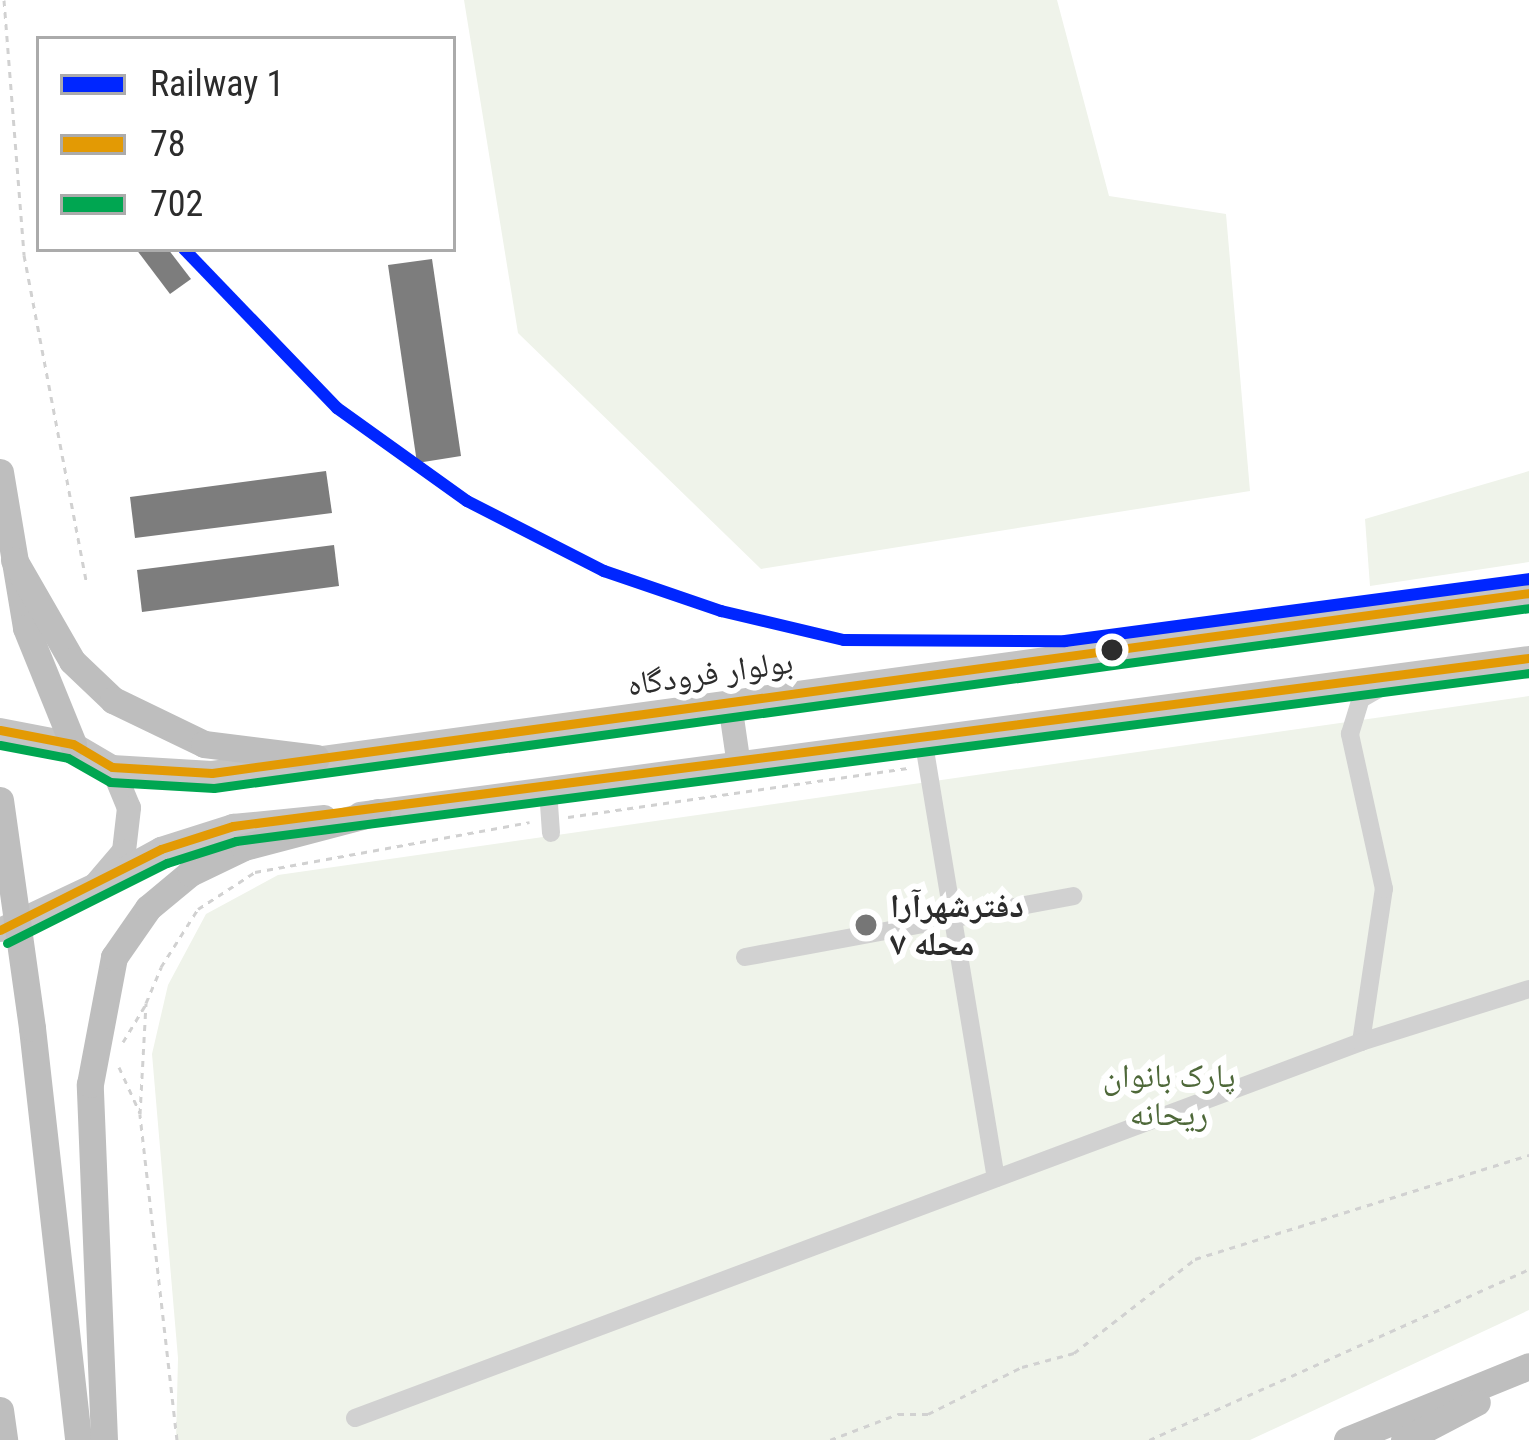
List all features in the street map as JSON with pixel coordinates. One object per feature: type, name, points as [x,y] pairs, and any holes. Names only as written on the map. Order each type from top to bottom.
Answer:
[{"type":"highway","points":[[0,472],[26,628],[73,744]]},
{"type":"highway","points":[[14,560],[72,661],[113,700],[204,744],[316,758]]},
{"type":"highway","points":[[0,800],[32,1028],[79,1440]]},
{"type":"highway","points":[[104,1440],[90,1084],[114,957],[148,908],[190,873],[244,847],[376,812]]},
{"type":"highway","points":[[1347,1440],[1529,1366]]},
{"type":"highway","points":[[1404,1440],[1529,1376]]},
{"type":"highway","points":[[0,1410],[4,1440]]},
{"type":"main road","name":"بولوار فرودگاه","points":[[112,767],[212,773],[1529,592]]},
{"type":"main road","points":[[0,931],[160,848],[233,826],[739,766],[927,754],[1529,658]]},
{"type":"main road","points":[[730,704],[739,766]]},
{"type":"main road","points":[[0,730],[73,744],[112,767],[129,808],[124,851],[94,885]]},
{"type":"street","points":[[1361,1042],[1384,889],[1350,734],[1361,699],[1398,677]]},
{"type":"street","points":[[927,754],[996,1178]]},
{"type":"street","points":[[548,790],[550,826]]},
{"type":"street","points":[[745,957],[954,913],[1073,896]]},
{"type":"street","points":[[355,1418],[1361,1042],[1529,988]]},
{"type":"path","points":[[3,2],[24,255],[87,584]]},
{"type":"path","points":[[140,1114],[114,1056],[199,909],[255,872],[550,826],[927,754]]},
{"type":"path","points":[[146,1003],[140,1114],[177,1440]]},
{"type":"path","points":[[830,1440],[898,1414],[928,1414],[1022,1367],[1074,1353],[1195,1259],[1529,1155]]},
{"type":"path","points":[[1149,1440],[1529,1269]]},
{"type":"green space","points":[[464,0],[1057,0],[1109,196],[1226,214],[1250,491],[761,569],[518,333]]},
{"type":"green space","points":[[1529,471],[1529,562],[1370,586],[1365,519]]},
{"type":"green space","name":"پارک بانوان ریحانه","points":[[1529,696],[1529,1310],[1250,1440],[176,1440],[178,1358],[152,1054],[168,985],[206,914],[278,875]]},
{"type":"building","points":[[138,252],[170,252],[191,279],[170,294]]},
{"type":"building","points":[[432,259],[461,456],[417,463],[388,265]]},
{"type":"building","points":[[326,471],[332,513],[135,538],[130,497]]},
{"type":"building","points":[[334,545],[339,586],[142,612],[137,570]]},
{"type":"rail line","name":"1","points":[[187,252],[337,408],[467,501],[604,571],[721,611],[844,640],[1065,641],[1529,579]]},
{"type":"transit line","name":"78","points":[[0,730],[73,744],[112,767],[212,773],[1529,593]]},
{"type":"transit line","name":"702","points":[[0,745],[68,758],[110,782],[214,788],[1529,608]]},
{"type":"transit line","name":"78","points":[[0,930],[161,849],[233,826],[1529,658]]},
{"type":"transit line","name":"702","points":[[7,943],[167,863],[236,841],[1529,673]]},
{"type":"place","name":"دفترشهرآرا محله ۷","points":[[866,925]]}]
